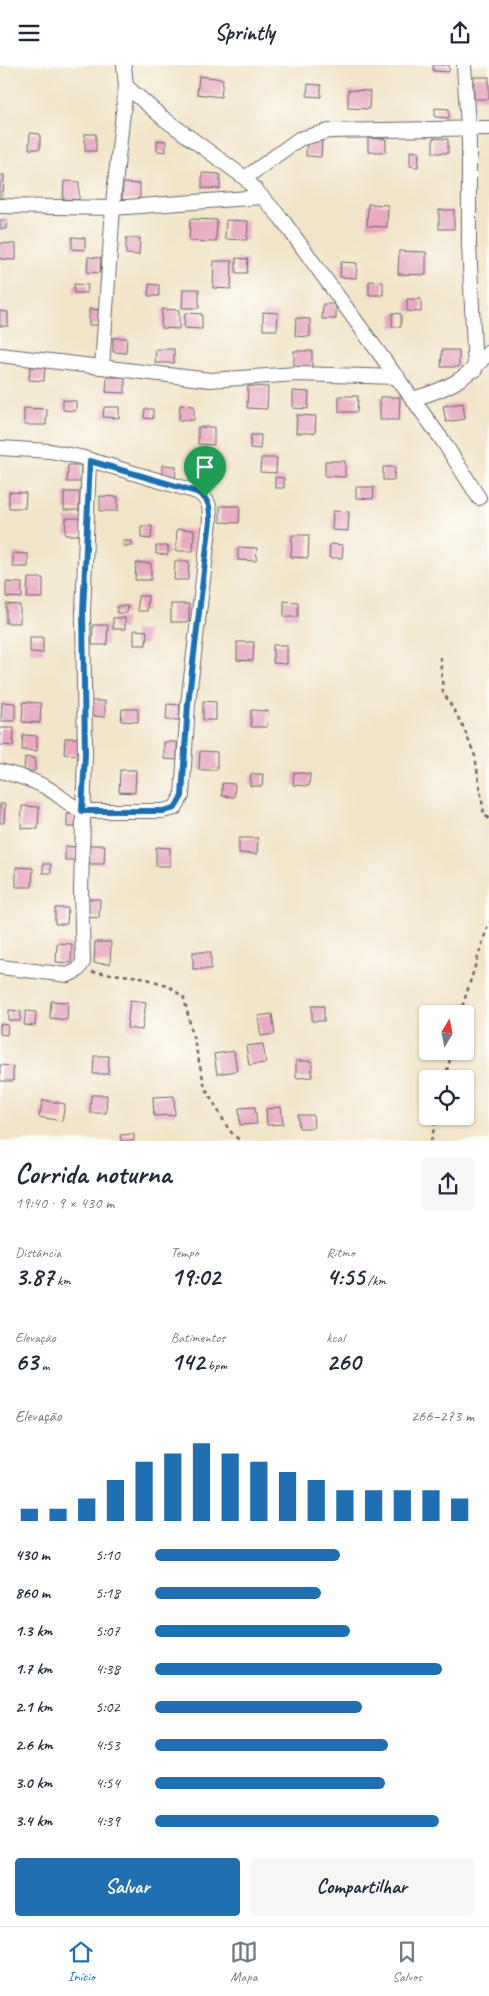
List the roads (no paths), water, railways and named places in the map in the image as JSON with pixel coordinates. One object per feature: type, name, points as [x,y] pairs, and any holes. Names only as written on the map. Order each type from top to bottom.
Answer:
[{"type":"street","points":[[102,367],[113,207],[126,86],[124,65]]},
{"type":"street","points":[[464,65],[468,129],[469,244],[474,370]]},
{"type":"street","points":[[126,86],[163,118],[245,178],[262,197],[292,233],[398,377],[479,498]]},
{"type":"street","points":[[245,178],[299,139],[330,131],[489,128]]},
{"type":"street","points":[[0,206],[113,207],[262,197]]},
{"type":"street","points":[[413,399],[446,389],[474,370],[489,352]]},
{"type":"street","points":[[0,355],[210,380],[297,374],[398,377]]},
{"type":"street","points":[[0,448],[50,451],[197,492],[205,497],[209,503],[210,521],[188,704],[182,796],[175,808],[163,811],[82,811],[71,806],[49,789],[18,776],[0,771]]},
{"type":"street","points":[[0,967],[68,975],[78,970],[83,962],[81,890],[85,754],[83,612],[90,461]]}]
